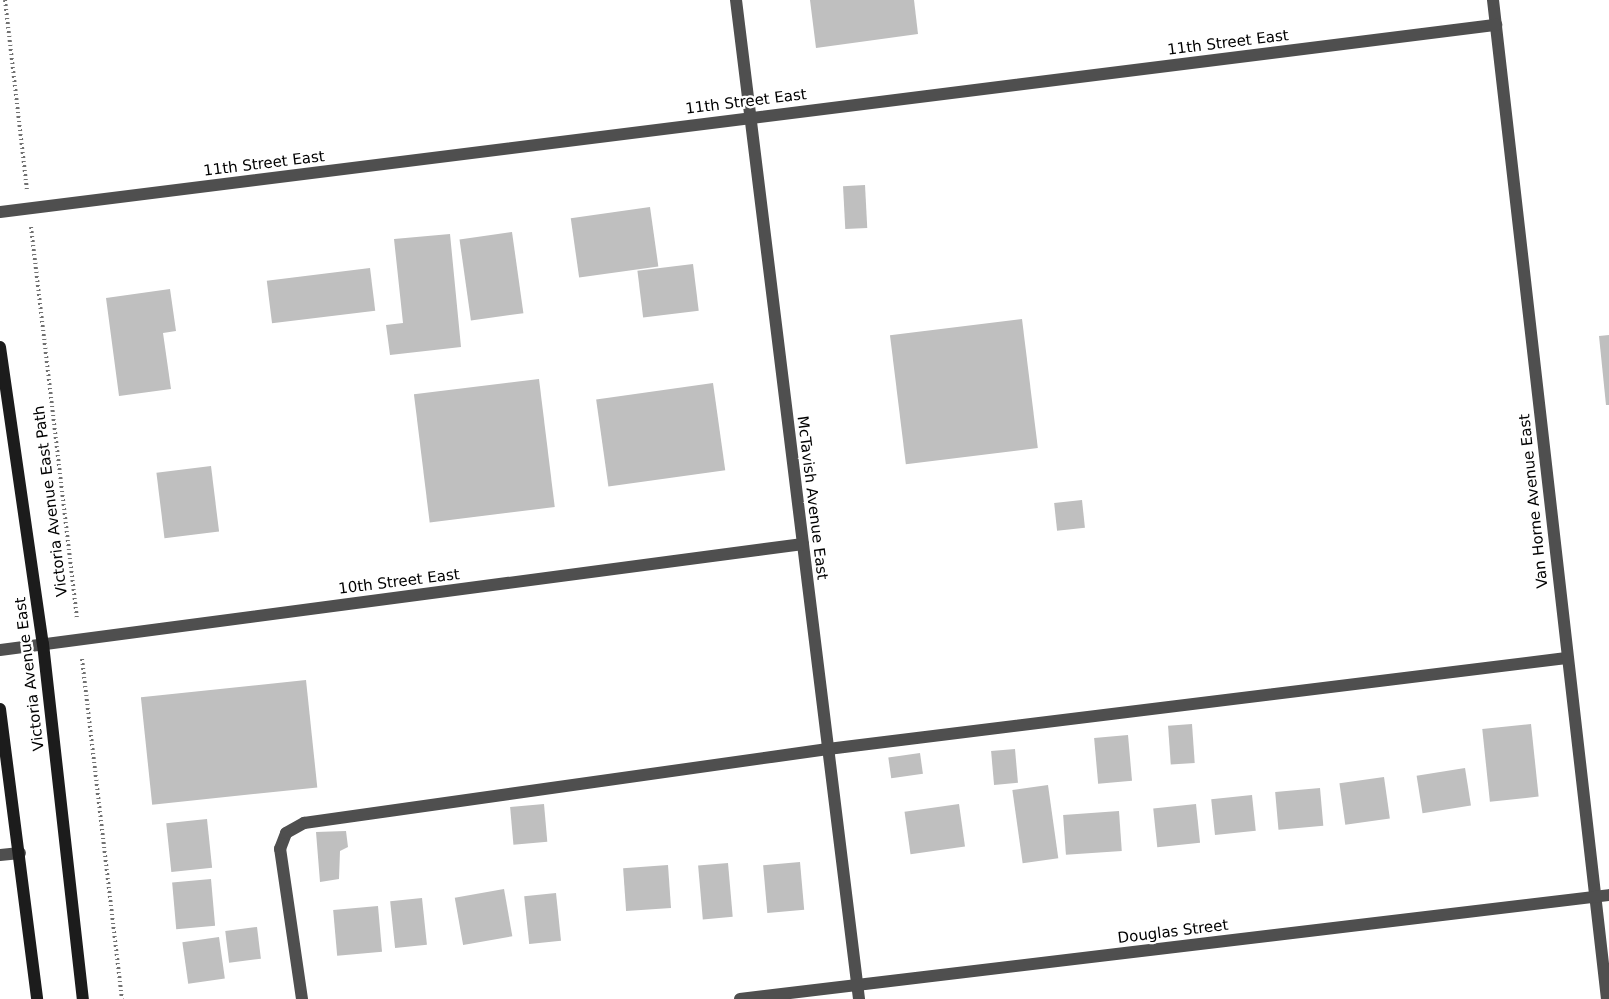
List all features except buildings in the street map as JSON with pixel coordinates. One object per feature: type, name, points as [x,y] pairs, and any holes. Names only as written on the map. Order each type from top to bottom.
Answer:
[{"type":"main road","name":"Victoria Avenue East","points":[[0,347],[43,644],[83,999]]},
{"type":"main road","points":[[0,710],[37,999]]},
{"type":"street","name":"McTavish Avenue East","points":[[736,0],[859,999]]},
{"type":"street","name":"Van Horne Avenue East","points":[[1493,0],[1566,658],[1607,999]]},
{"type":"street","name":"11th Street East","points":[[0,212],[1496,25]]},
{"type":"street","name":"10th Street East","points":[[0,650],[803,544]]},
{"type":"street","points":[[302,999],[280,849],[286,833],[304,823],[828,748],[1566,658]]},
{"type":"street","points":[[0,855],[20,853]]},
{"type":"street","name":"Douglas Street","points":[[740,999],[1609,895]]},
{"type":"path","name":"Victoria Avenue East Path","points":[[4,0],[122,999]]}]
